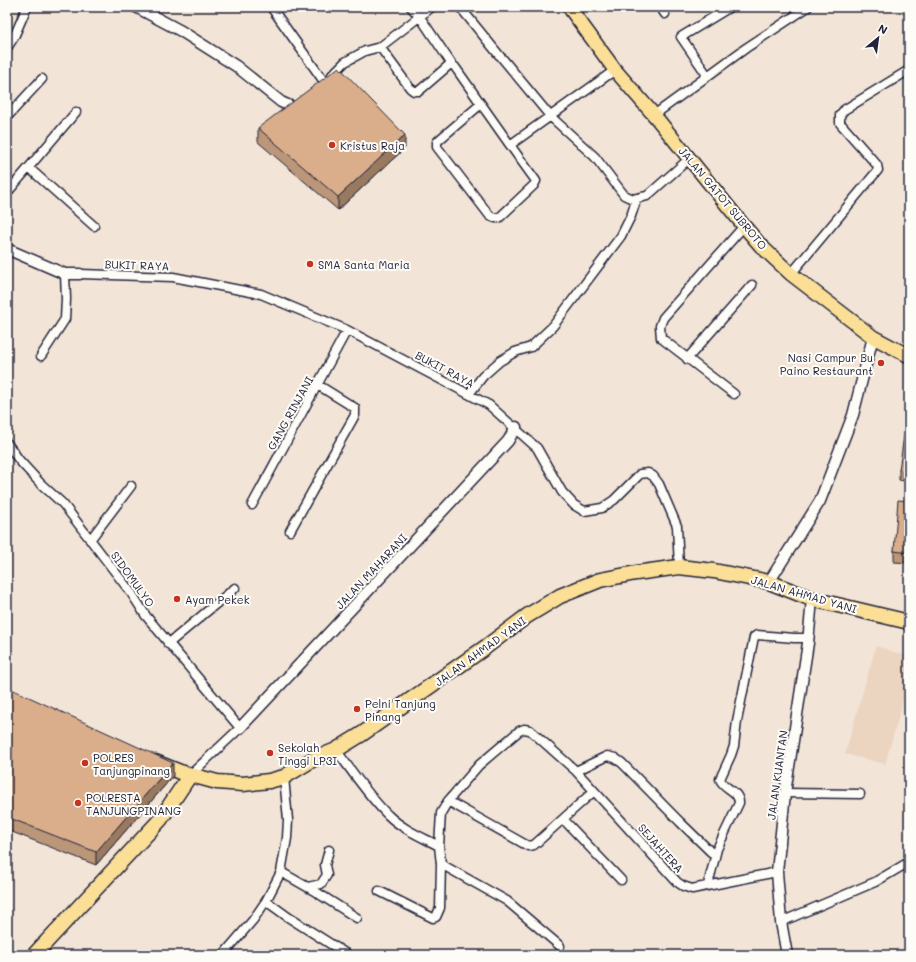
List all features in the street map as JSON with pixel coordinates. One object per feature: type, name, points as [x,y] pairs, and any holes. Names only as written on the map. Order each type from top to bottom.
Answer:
[{"type":"highway","name":"JALAN AHMAD YANI","points":[[141,755],[175,770],[217,782],[243,784],[269,781],[284,777],[312,760],[336,750],[362,734],[483,650],[527,616],[560,596],[600,580],[679,567],[714,571],[769,582],[812,598],[909,622]]},
{"type":"highway","points":[[34,955],[160,820],[190,775]]},
{"type":"main road","name":"JALAN GATOT SUBROTO","points":[[569,7],[615,70],[690,158],[761,246],[791,274],[873,337],[909,356]]},
{"type":"street","points":[[7,48],[14,37],[27,7]]},
{"type":"street","points":[[136,7],[181,31],[236,66],[281,102],[296,104]]},
{"type":"street","points":[[272,7],[323,85],[345,62],[365,51],[380,47],[432,7]]},
{"type":"street","points":[[412,7],[451,66],[480,104],[536,181],[534,185],[499,218],[490,216],[437,147],[437,142],[480,104]]},
{"type":"street","points":[[460,7],[550,116],[595,157],[624,195],[633,199],[647,196],[690,158]]},
{"type":"street","points":[[660,7],[665,14]]},
{"type":"street","points":[[707,75],[681,37],[730,7]]},
{"type":"street","points":[[654,115],[707,75],[808,7]]},
{"type":"street","points":[[380,47],[410,88],[414,91],[418,91],[451,66]]},
{"type":"street","points":[[510,145],[615,70]]},
{"type":"street","points":[[791,274],[878,170],[877,165],[840,123],[840,115],[844,110],[909,70]]},
{"type":"street","points":[[7,117],[42,79]]},
{"type":"street","points":[[7,193],[76,112]]},
{"type":"street","points":[[29,168],[94,226]]},
{"type":"street","points":[[469,394],[483,376],[500,361],[515,352],[531,347],[553,326],[621,236],[638,198]]},
{"type":"street","points":[[734,394],[661,338],[660,326],[662,318],[744,226]]},
{"type":"street","points":[[7,249],[65,274],[80,274]]},
{"type":"street","points":[[42,356],[65,319],[65,274]]},
{"type":"street","name":"BUKIT RAYA","points":[[80,274],[173,277],[261,294],[347,330],[489,405],[516,427],[538,448],[562,492],[574,505],[584,511],[602,508],[614,500],[640,474],[648,473],[653,476],[659,484],[677,526],[679,567]]},
{"type":"street","points":[[687,359],[752,285]]},
{"type":"street","name":"GANG RINJANI","points":[[252,505],[347,330]]},
{"type":"street","points":[[769,582],[820,501],[853,416],[873,337]]},
{"type":"street","points":[[290,531],[354,415],[355,408],[318,385]]},
{"type":"street","name":"JALAN MAHARANI","points":[[240,728],[508,441],[516,427]]},
{"type":"street","name":"SIDOMULYO","points":[[7,443],[19,460],[40,483],[63,504],[168,644],[240,728]]},
{"type":"street","points":[[90,540],[130,486]]},
{"type":"street","points":[[168,644],[235,588]]},
{"type":"street","name":"JALAN KUANTAN","points":[[787,955],[781,922],[777,872],[785,793],[809,638],[812,598]]},
{"type":"street","points":[[708,885],[715,856],[739,803],[736,795],[721,783],[720,779],[734,746],[737,721],[754,637],[757,635],[809,638]]},
{"type":"street","points":[[190,775],[240,728]]},
{"type":"street","name":"SEJAHTERA","points":[[448,801],[479,765],[519,731],[524,729],[530,730],[576,771],[677,882],[689,888],[777,872]]},
{"type":"street","points":[[336,750],[379,806],[389,816],[401,825],[439,846]]},
{"type":"street","points":[[576,771],[606,756],[615,758],[622,762],[715,856]]},
{"type":"street","points":[[228,953],[266,901],[281,872],[287,838],[288,820],[284,777]]},
{"type":"street","points":[[379,891],[433,918],[436,917],[440,908],[441,864],[439,846],[441,813],[448,801],[528,846],[534,845],[594,791]]},
{"type":"street","points":[[785,793],[860,794]]},
{"type":"street","points":[[563,819],[621,880]]},
{"type":"street","points":[[308,887],[321,884],[327,875],[325,865],[329,850]]},
{"type":"street","points":[[781,922],[876,882],[909,862]]},
{"type":"street","points":[[441,864],[507,901],[560,946]]},
{"type":"street","points":[[281,872],[357,918]]},
{"type":"street","points":[[266,901],[288,917],[348,955]]},
{"type":"shaded area","points":[[876,646],[909,657],[909,680],[885,764],[845,754]]},
{"type":"building","name":"Kristus Raja","points":[[339,67],[405,135],[338,197],[258,128]]},
{"type":"building","points":[[906,422],[909,423],[909,472],[899,470]]},
{"type":"building","points":[[898,500],[909,501],[909,553],[894,551]]},
{"type":"building","name":"POLRESTA TANJUNGPINANG","points":[[7,687],[173,763],[96,852],[7,817]]},
{"type":"place","name":"Kristus Raja","points":[[332,145]]},
{"type":"place","name":"SMA Santa Maria","points":[[310,264]]},
{"type":"place","name":"Nasi Campur Bu Paino Restaurant","points":[[881,363]]},
{"type":"place","name":"Ayam Pekek","points":[[177,599]]},
{"type":"place","name":"Pelni Tanjung Pinang","points":[[357,709]]},
{"type":"place","name":"Sekolah Tinggi LP3I","points":[[270,753]]},
{"type":"place","name":"POLRES Tanjungpinang","points":[[85,763]]},
{"type":"place","name":"POLRESTA TANJUNGPINANG","points":[[78,803]]}]
